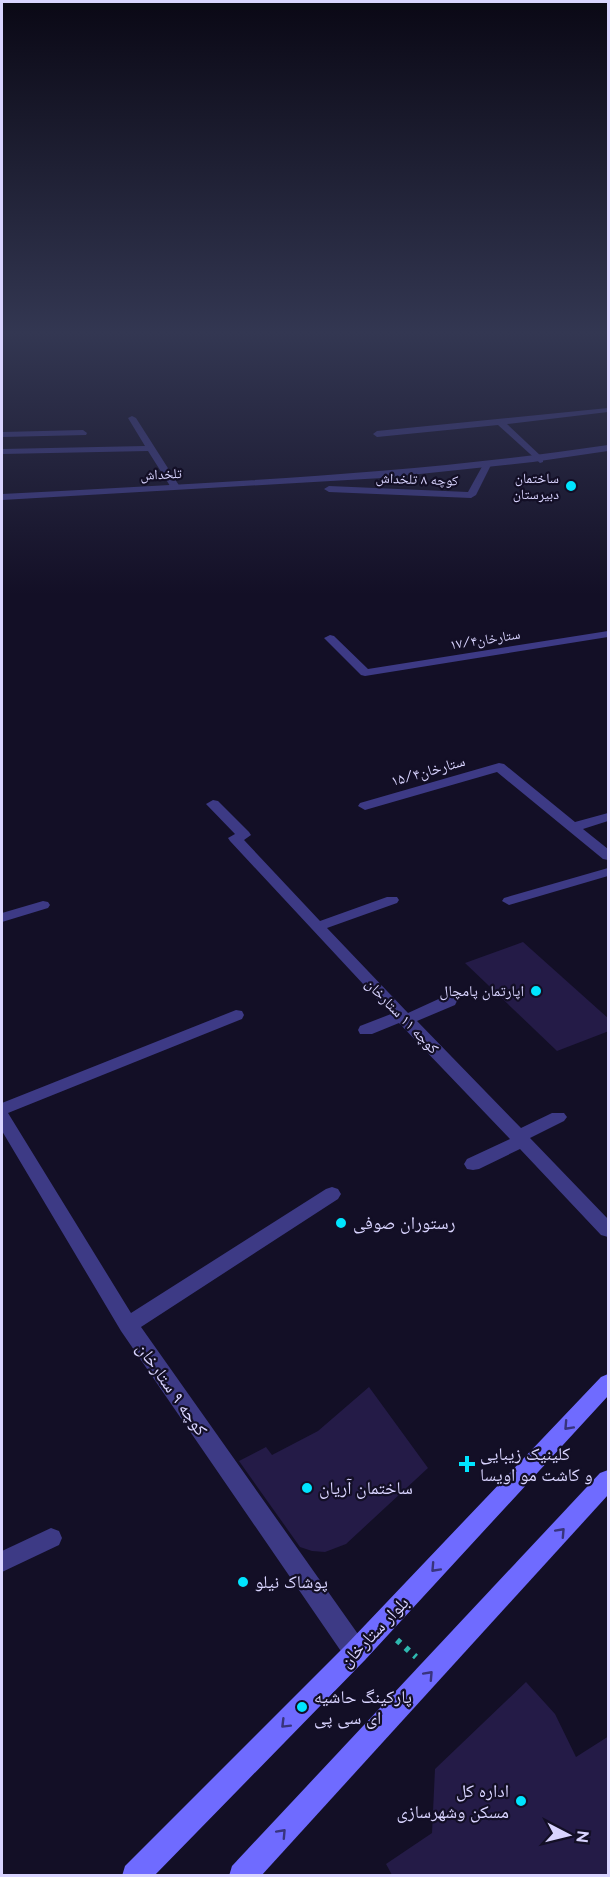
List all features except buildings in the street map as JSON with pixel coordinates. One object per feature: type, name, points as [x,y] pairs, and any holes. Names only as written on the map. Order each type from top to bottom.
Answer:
[{"type":"main road","name":"بلوار ستارخان","points":[[135,1875],[356,1652],[609,1383]]},
{"type":"main road","points":[[242,1875],[607,1487]]},
{"type":"street","points":[[133,420],[175,487]]},
{"type":"street","points":[[377,434],[522,420]]},
{"type":"street","points":[[500,422],[540,460]]},
{"type":"street","points":[[2,435],[83,432]]},
{"type":"street","points":[[2,452],[150,448]]},
{"type":"street","name":"تلخداش","points":[[2,497],[333,479],[540,460],[609,448]]},
{"type":"street","name":"کوچه ۸ تلخداش","points":[[328,489],[471,495],[487,465]]},
{"type":"street","name":"ستارخان۱۷/۴","points":[[330,638],[365,673],[609,634]]},
{"type":"street","name":"ستارخان۱۵/۴","points":[[365,806],[499,767],[574,827]]},
{"type":"street","name":"کوچه ۱۱ ستارخان","points":[[213,804],[244,835],[235,838],[404,1018],[609,1230]]},
{"type":"street","points":[[574,827],[609,817]]},
{"type":"street","points":[[574,827],[609,856]]},
{"type":"street","points":[[509,901],[609,872]]},
{"type":"street","points":[[319,926],[392,900]]},
{"type":"street","points":[[2,918],[43,905]]},
{"type":"street","points":[[366,1030],[449,1001]]},
{"type":"street","points":[[2,1109],[236,1015]]},
{"type":"street","name":"کوچه ۹ ستارخان","points":[[2,1117],[128,1325],[356,1652]]},
{"type":"street","points":[[473,1164],[558,1117]]},
{"type":"street","points":[[128,1325],[332,1194]]},
{"type":"street","points":[[2,1563],[51,1538]]},
{"type":"path","points":[[381,1625],[431,1672]]},
{"type":"place","name":"ساختمان دبیرستان","points":[[571,486]]},
{"type":"place","name":"اپارتمان پامچال","points":[[536,991]]},
{"type":"place","name":"رستوران صوفی","points":[[341,1223]]},
{"type":"place","name":"کلینیک زیبایی و کاشت مو اویسا","points":[[467,1464]]},
{"type":"place","name":"ساختمان آریان","points":[[307,1488]]},
{"type":"place","name":"پوشاک نیلو","points":[[243,1582]]},
{"type":"place","name":"پارکینگ حاشیه ای سی پی","points":[[302,1707]]},
{"type":"place","name":"اداره کل مسکن وشهرسازی","points":[[521,1801]]}]
